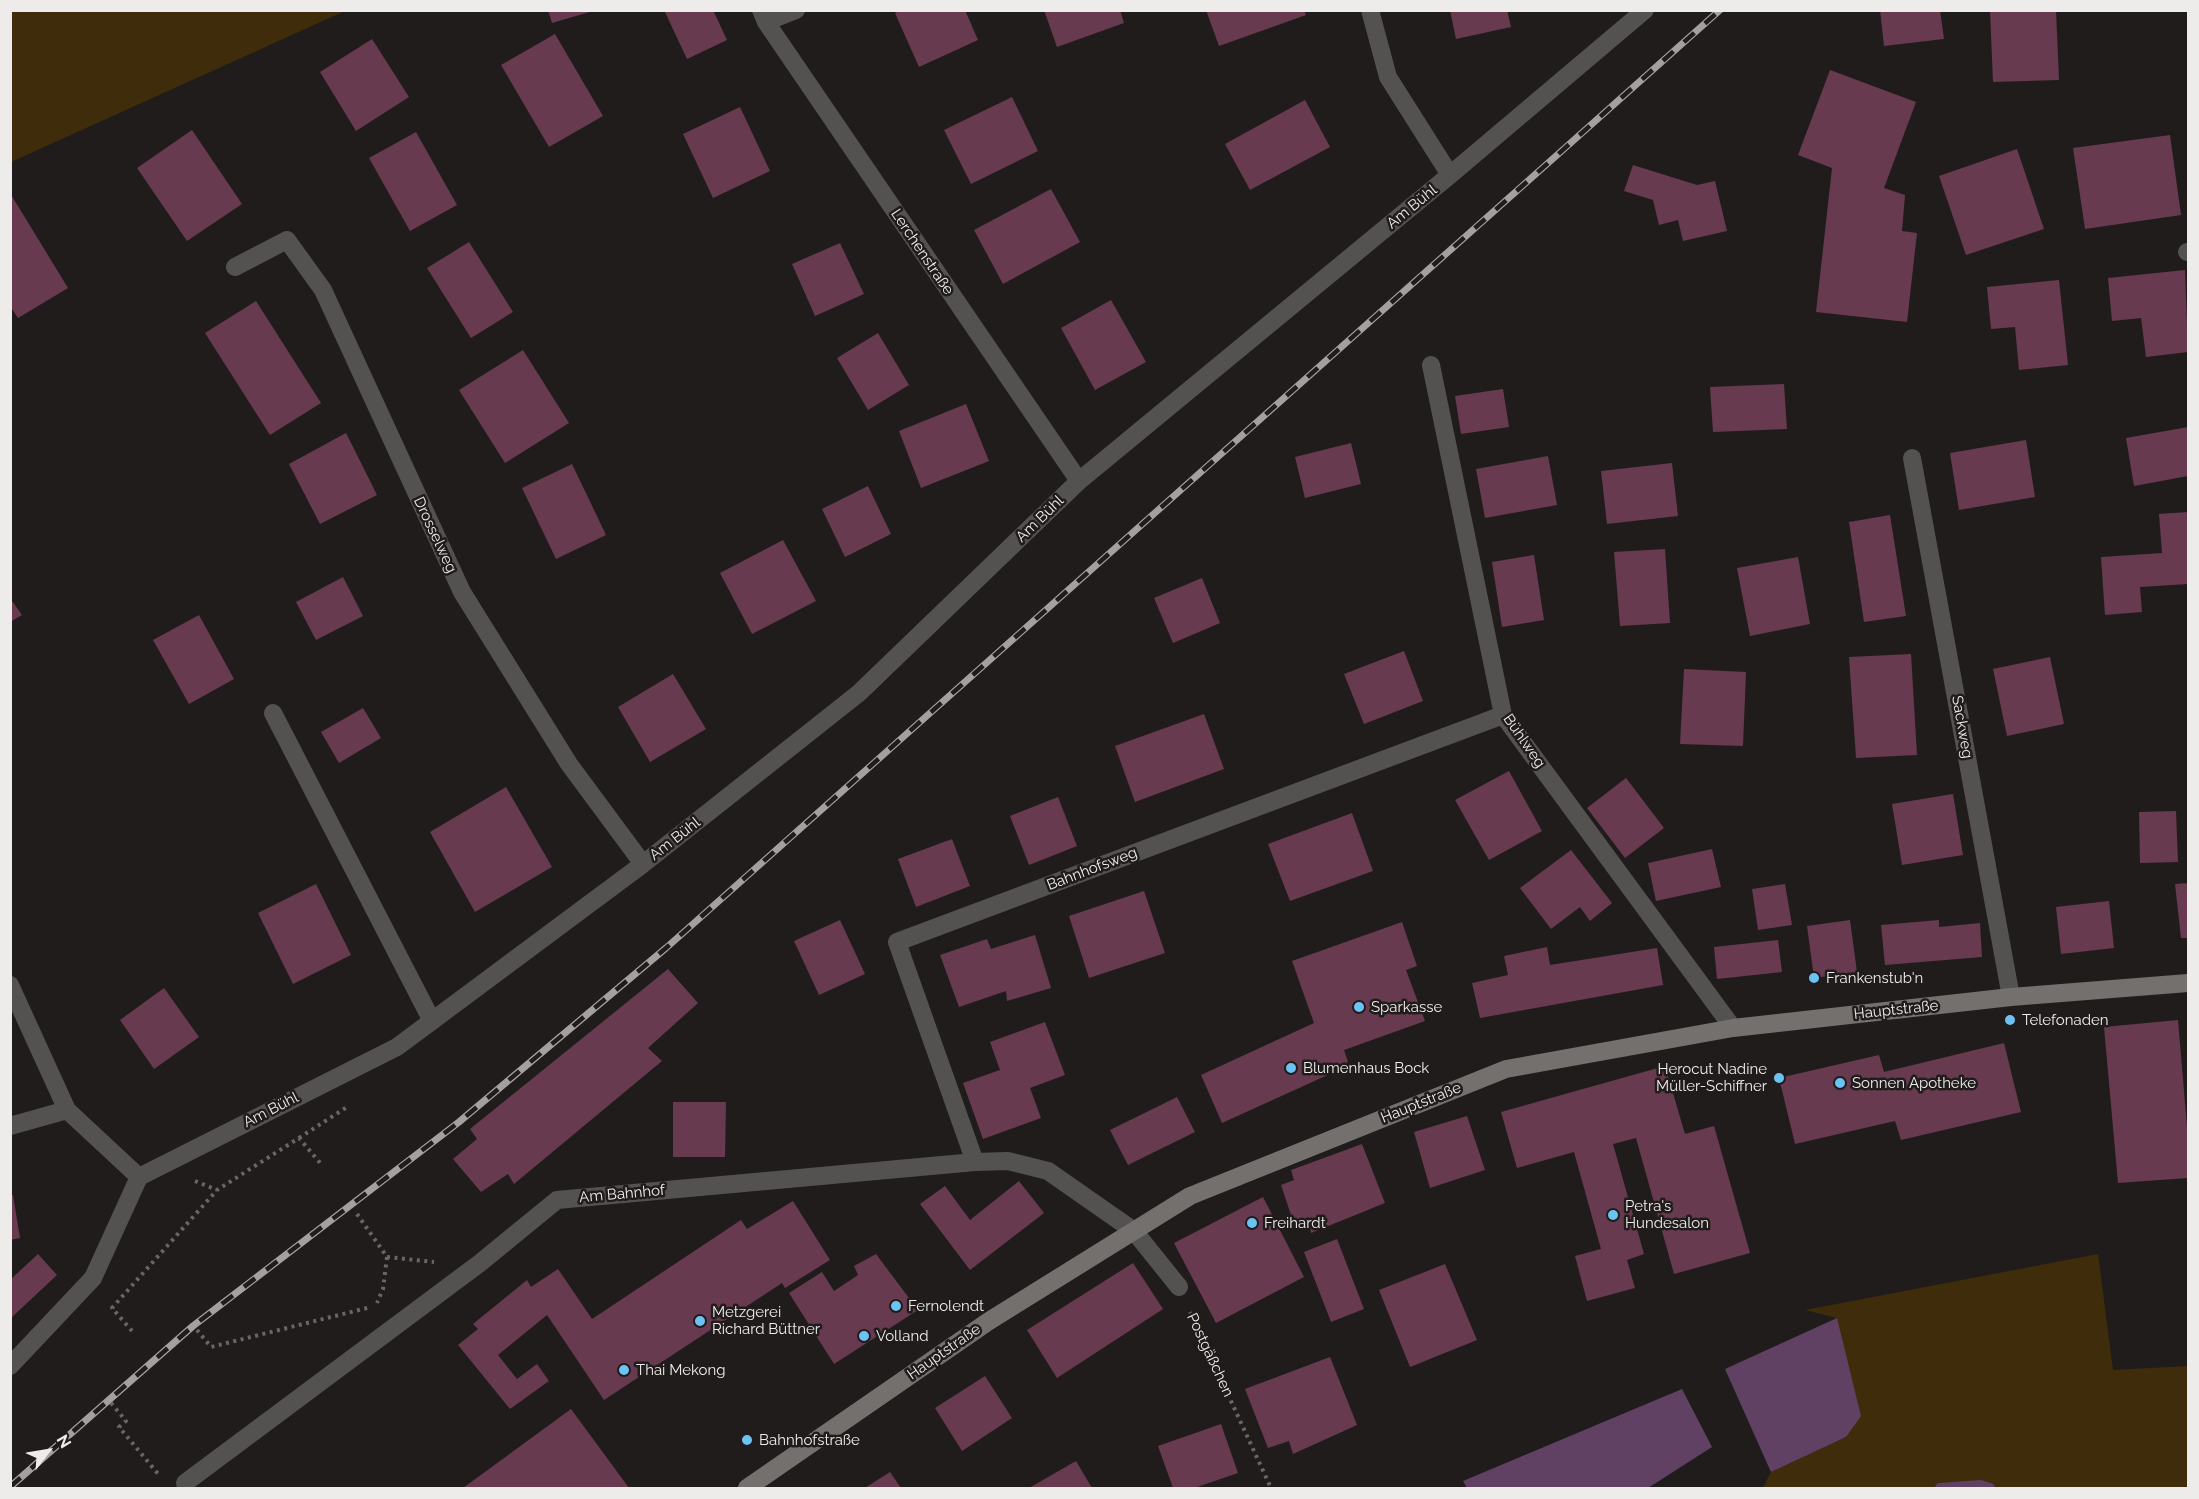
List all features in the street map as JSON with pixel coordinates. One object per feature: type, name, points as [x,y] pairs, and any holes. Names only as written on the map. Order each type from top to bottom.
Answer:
[{"type":"street","name":"Lerchenstraße","points":[[796,10],[763,16],[1079,481]]},
{"type":"street","points":[[1370,10],[1388,77],[1450,175]]},
{"type":"street","name":"Am Bühl","points":[[139,1177],[397,1047],[643,864],[859,693],[1079,481],[1450,175],[1645,10]]},
{"type":"street","name":"Drosselweg","points":[[235,267],[288,240],[323,290],[462,592],[569,764],[643,864]]},
{"type":"street","name":"Bühlweg","points":[[1431,365],[1503,715],[1733,1028]]},
{"type":"street","name":"Sackweg","points":[[1912,458],[2011,997]]},
{"type":"street","points":[[273,713],[432,1022]]},
{"type":"street","name":"Bahnhofsweg","points":[[975,1162],[897,942],[1503,715]]},
{"type":"street","name":"Hauptstraße","points":[[747,1488],[989,1321],[1190,1196],[1506,1069],[1733,1028],[2011,997],[2188,983]]},
{"type":"street","points":[[10,985],[67,1110],[139,1177],[93,1278],[10,1366]]},
{"type":"street","points":[[10,1126],[67,1110]]},
{"type":"street","name":"Am Bahnhof","points":[[175,1484],[480,1263],[557,1200],[975,1162],[1008,1161],[1048,1171],[1134,1231]]},
{"type":"street","points":[[1134,1231],[1179,1287]]},
{"type":"path","points":[[132,1331],[112,1308],[217,1190],[312,1129]]},
{"type":"path","points":[[299,1138],[321,1164]]},
{"type":"path","points":[[197,1330],[211,1347],[375,1306],[383,1289],[387,1257],[357,1214]]},
{"type":"path","points":[[387,1257],[426,1262]]},
{"type":"path","name":"Postgäßchen","points":[[1179,1287],[1271,1488]]},
{"type":"path","points":[[111,1403],[126,1421],[119,1427],[175,1484]]},
{"type":"shaded area","points":[[11,10],[345,10],[345,11],[11,162]]},
{"type":"shaded area","points":[[2098,1254],[2113,1370],[2188,1366],[2188,1488],[1763,1488],[1771,1472],[1846,1437],[1837,1318],[1805,1310]]},
{"type":"shaded area","points":[[1837,1318],[1861,1416],[1846,1437],[1771,1472],[1725,1369]]},
{"type":"shaded area","points":[[1682,1389],[1712,1447],[1648,1488],[1467,1488],[1463,1481]]},
{"type":"building","points":[[548,10],[592,10],[593,11],[552,23]]},
{"type":"building","points":[[664,10],[713,10],[727,40],[687,59]]},
{"type":"building","points":[[901,10],[965,10],[978,40],[919,67],[895,13]]},
{"type":"building","points":[[1044,10],[1120,10],[1124,23],[1057,47]]},
{"type":"building","points":[[1206,10],[1304,10],[1306,15],[1219,46]]},
{"type":"building","points":[[1450,10],[1507,10],[1511,27],[1456,39]]},
{"type":"building","points":[[1880,10],[1940,10],[1944,39],[1884,46]]},
{"type":"building","points":[[1990,10],[2056,10],[2059,80],[1993,82]]},
{"type":"building","points":[[555,34],[603,116],[549,147],[501,65]]},
{"type":"building","points":[[372,39],[409,97],[356,131],[320,72]]},
{"type":"building","points":[[1830,70],[1916,102],[1884,188],[1905,195],[1902,231],[1917,233],[1907,322],[1816,312],[1832,168],[1798,155]]},
{"type":"building","points":[[1012,97],[1038,151],[971,184],[944,130]]},
{"type":"building","points":[[1305,100],[1330,147],[1250,190],[1225,144]]},
{"type":"building","points":[[740,107],[770,171],[713,198],[683,134]]},
{"type":"building","points":[[192,130],[242,204],[187,241],[137,168]]},
{"type":"building","points":[[416,132],[457,205],[410,231],[369,158]]},
{"type":"building","points":[[2170,135],[2181,215],[2085,229],[2073,148]]},
{"type":"building","points":[[2017,149],[2044,229],[1966,255],[1939,176]]},
{"type":"building","points":[[1633,165],[1697,185],[1715,181],[1727,231],[1683,241],[1678,220],[1659,225],[1653,200],[1624,191]]},
{"type":"building","points":[[1051,189],[1080,242],[1003,284],[974,230]]},
{"type":"building","points":[[10,193],[68,288],[18,318],[10,306]]},
{"type":"building","points":[[469,242],[513,312],[471,338],[427,268]]},
{"type":"building","points":[[840,243],[864,294],[815,316],[792,264]]},
{"type":"building","points":[[2185,270],[2188,352],[2146,357],[2141,318],[2112,321],[2108,278]]},
{"type":"building","points":[[2059,280],[2068,365],[2019,370],[2015,327],[1991,329],[1987,287]]},
{"type":"building","points":[[1111,300],[1146,362],[1095,390],[1061,328]]},
{"type":"building","points":[[256,301],[321,403],[270,435],[205,333]]},
{"type":"building","points":[[878,333],[909,385],[868,410],[837,358]]},
{"type":"building","points":[[523,350],[569,423],[505,463],[459,390]]},
{"type":"building","points":[[1784,384],[1787,429],[1713,432],[1710,387]]},
{"type":"building","points":[[1503,389],[1509,427],[1461,434],[1455,396]]},
{"type":"building","points":[[966,404],[989,461],[921,488],[899,431]]},
{"type":"building","points":[[2188,427],[2188,476],[2134,486],[2126,438]]},
{"type":"building","points":[[346,433],[377,495],[320,524],[289,464]]},
{"type":"building","points":[[2026,440],[2035,497],[1959,510],[1950,453]]},
{"type":"building","points":[[1351,443],[1361,484],[1305,498],[1295,457]]},
{"type":"building","points":[[1548,456],[1557,505],[1485,518],[1476,469]]},
{"type":"building","points":[[1672,463],[1678,516],[1607,524],[1601,471]]},
{"type":"building","points":[[572,464],[606,535],[556,559],[522,488]]},
{"type":"building","points":[[868,486],[891,534],[845,557],[822,509]]},
{"type":"building","points":[[2188,512],[2188,584],[2140,587],[2142,612],[2105,615],[2101,557],[2162,553],[2159,514]]},
{"type":"building","points":[[1890,515],[1906,616],[1864,622],[1849,522]]},
{"type":"building","points":[[783,540],[816,601],[752,634],[720,573]]},
{"type":"building","points":[[1665,549],[1670,623],[1620,626],[1614,552]]},
{"type":"building","points":[[1534,555],[1544,620],[1502,627],[1492,562]]},
{"type":"building","points":[[1798,557],[1810,624],[1750,636],[1737,568]]},
{"type":"building","points":[[343,577],[363,616],[316,640],[296,602]]},
{"type":"building","points":[[1202,578],[1220,623],[1173,643],[1154,598]]},
{"type":"building","points":[[10,598],[22,615],[10,622]]},
{"type":"building","points":[[199,615],[234,679],[189,704],[153,640]]},
{"type":"building","points":[[1404,651],[1423,701],[1364,724],[1344,674]]},
{"type":"building","points":[[1911,654],[1917,755],[1856,758],[1849,657]]},
{"type":"building","points":[[2050,657],[2064,724],[2007,736],[1993,669]]},
{"type":"building","points":[[1684,669],[1746,672],[1743,746],[1680,744]]},
{"type":"building","points":[[673,674],[706,729],[650,762],[618,707]]},
{"type":"building","points":[[363,708],[381,738],[339,763],[321,732]]},
{"type":"building","points":[[1204,714],[1224,769],[1135,802],[1115,746]]},
{"type":"building","points":[[1509,771],[1542,831],[1489,860],[1455,800]]},
{"type":"building","points":[[1626,778],[1664,828],[1625,858],[1587,808]]},
{"type":"building","points":[[506,787],[552,867],[475,912],[430,832]]},
{"type":"building","points":[[1953,794],[1963,855],[1902,865],[1892,804]]},
{"type":"building","points":[[1058,797],[1077,846],[1029,865],[1010,816]]},
{"type":"building","points":[[2176,811],[2178,862],[2140,863],[2139,812]]},
{"type":"building","points":[[1352,813],[1373,871],[1290,901],[1268,844]]},
{"type":"building","points":[[952,839],[970,886],[916,907],[898,859]]},
{"type":"building","points":[[1712,849],[1721,887],[1656,901],[1648,863]]},
{"type":"building","points":[[1571,850],[1612,903],[1590,921],[1580,907],[1551,929],[1520,888]]},
{"type":"building","points":[[2188,883],[2188,938],[2181,938],[2175,884]]},
{"type":"building","points":[[316,884],[351,955],[293,984],[258,913]]},
{"type":"building","points":[[1785,884],[1792,925],[1758,930],[1752,889]]},
{"type":"building","points":[[1144,891],[1165,953],[1089,978],[1069,916]]},
{"type":"building","points":[[2109,901],[2114,948],[2061,954],[2056,907]]},
{"type":"building","points":[[840,920],[865,974],[819,995],[794,941]]},
{"type":"building","points":[[1850,920],[1857,972],[1814,978],[1807,926]]},
{"type":"building","points":[[1939,920],[1939,927],[1980,923],[1982,957],[1885,965],[1881,925]]},
{"type":"building","points":[[1402,922],[1417,966],[1406,970],[1425,1021],[1344,1050],[1348,1062],[1330,1069],[1332,1073],[1222,1123],[1201,1075],[1314,1023],[1292,961]]},
{"type":"building","points":[[1035,935],[1051,988],[1007,1001],[1006,991],[959,1007],[940,955],[987,939],[991,949]]},
{"type":"building","points":[[1778,940],[1782,972],[1717,979],[1714,947]]},
{"type":"building","points":[[1547,947],[1550,965],[1657,948],[1663,985],[1480,1018],[1472,983],[1508,975],[1504,956]]},
{"type":"building","points":[[668,969],[698,1003],[648,1048],[662,1061],[514,1184],[508,1174],[481,1192],[453,1159],[477,1139],[470,1129]]},
{"type":"building","points":[[164,988],[199,1037],[154,1069],[120,1020]]},
{"type":"building","points":[[2178,1020],[2188,1139],[2188,1178],[2118,1183],[2104,1027]]},
{"type":"building","points":[[1045,1022],[1065,1075],[1030,1088],[1041,1118],[983,1139],[963,1083],[1000,1070],[990,1042]]},
{"type":"building","points":[[2004,1043],[2021,1112],[1901,1140],[1895,1121],[1795,1144],[1779,1078],[1879,1055],[1884,1072]]},
{"type":"building","points":[[1665,1066],[1685,1134],[1714,1126],[1750,1253],[1674,1274],[1636,1138],[1613,1144],[1644,1254],[1627,1260],[1635,1288],[1587,1301],[1575,1256],[1601,1249],[1574,1152],[1517,1168],[1501,1112]]},
{"type":"building","points":[[1177,1097],[1195,1132],[1128,1165],[1110,1130]]},
{"type":"building","points":[[673,1102],[726,1102],[725,1157],[673,1157]]},
{"type":"building","points":[[1467,1116],[1485,1170],[1430,1188],[1414,1132]]},
{"type":"building","points":[[1362,1144],[1385,1203],[1311,1233],[1308,1219],[1294,1224],[1281,1185],[1294,1180],[1291,1170]]},
{"type":"building","points":[[1019,1181],[1044,1213],[970,1270],[920,1204],[945,1186],[970,1220]]},
{"type":"building","points":[[13,1195],[20,1238],[10,1240],[10,1196]]},
{"type":"building","points":[[1263,1197],[1304,1277],[1216,1323],[1174,1243]]},
{"type":"building","points":[[793,1201],[830,1260],[785,1288],[782,1283],[604,1400],[547,1315],[498,1355],[517,1379],[537,1364],[549,1381],[510,1409],[458,1345],[478,1329],[473,1324],[527,1280],[531,1287],[558,1269],[592,1319],[741,1220],[747,1229]]},
{"type":"building","points":[[1337,1239],[1364,1309],[1331,1322],[1304,1252]]},
{"type":"building","points":[[38,1254],[57,1275],[10,1319],[10,1280]]},
{"type":"building","points":[[876,1254],[918,1310],[834,1364],[789,1293],[822,1272],[834,1291],[858,1275],[854,1266]]},
{"type":"building","points":[[1133,1263],[1163,1309],[1057,1378],[1027,1330]]},
{"type":"building","points":[[1445,1264],[1477,1340],[1410,1367],[1379,1290]]},
{"type":"building","points":[[1330,1357],[1357,1425],[1293,1454],[1289,1441],[1268,1448],[1245,1389]]},
{"type":"building","points":[[985,1376],[1012,1418],[962,1451],[935,1408]]},
{"type":"building","points":[[571,1409],[629,1488],[463,1488]]},
{"type":"building","points":[[1221,1424],[1238,1473],[1194,1488],[1173,1488],[1158,1446]]},
{"type":"building","points":[[1076,1461],[1092,1488],[1029,1488]]},
{"type":"building","points":[[890,1472],[901,1488],[865,1488]]},
{"type":"waterway","points":[[1940,1488],[1980,1485],[1990,1488]]},
{"type":"railway","points":[[10,1487],[193,1326],[459,1122],[666,948],[1720,10]]},
{"type":"place","name":"Frankenstub'n","points":[[1814,978]]},
{"type":"place","name":"Sparkasse","points":[[1359,1007]]},
{"type":"place","name":"Telefonaden","points":[[2010,1020]]},
{"type":"place","name":"Blumenhaus Bock","points":[[1291,1068]]},
{"type":"place","name":"Herocut Nadine Müller-Schiffner","points":[[1779,1078]]},
{"type":"place","name":"Sonnen Apotheke","points":[[1840,1083]]},
{"type":"place","name":"Petra's Hundesalon","points":[[1613,1215]]},
{"type":"place","name":"Freihardt","points":[[1252,1223]]},
{"type":"place","name":"Fernolendt","points":[[896,1306]]},
{"type":"place","name":"Metzgerei Richard Büttner","points":[[700,1321]]},
{"type":"place","name":"Volland","points":[[864,1336]]},
{"type":"place","name":"Thai Mekong","points":[[624,1370]]},
{"type":"place","name":"Bahnhofstraße","points":[[747,1440]]}]
